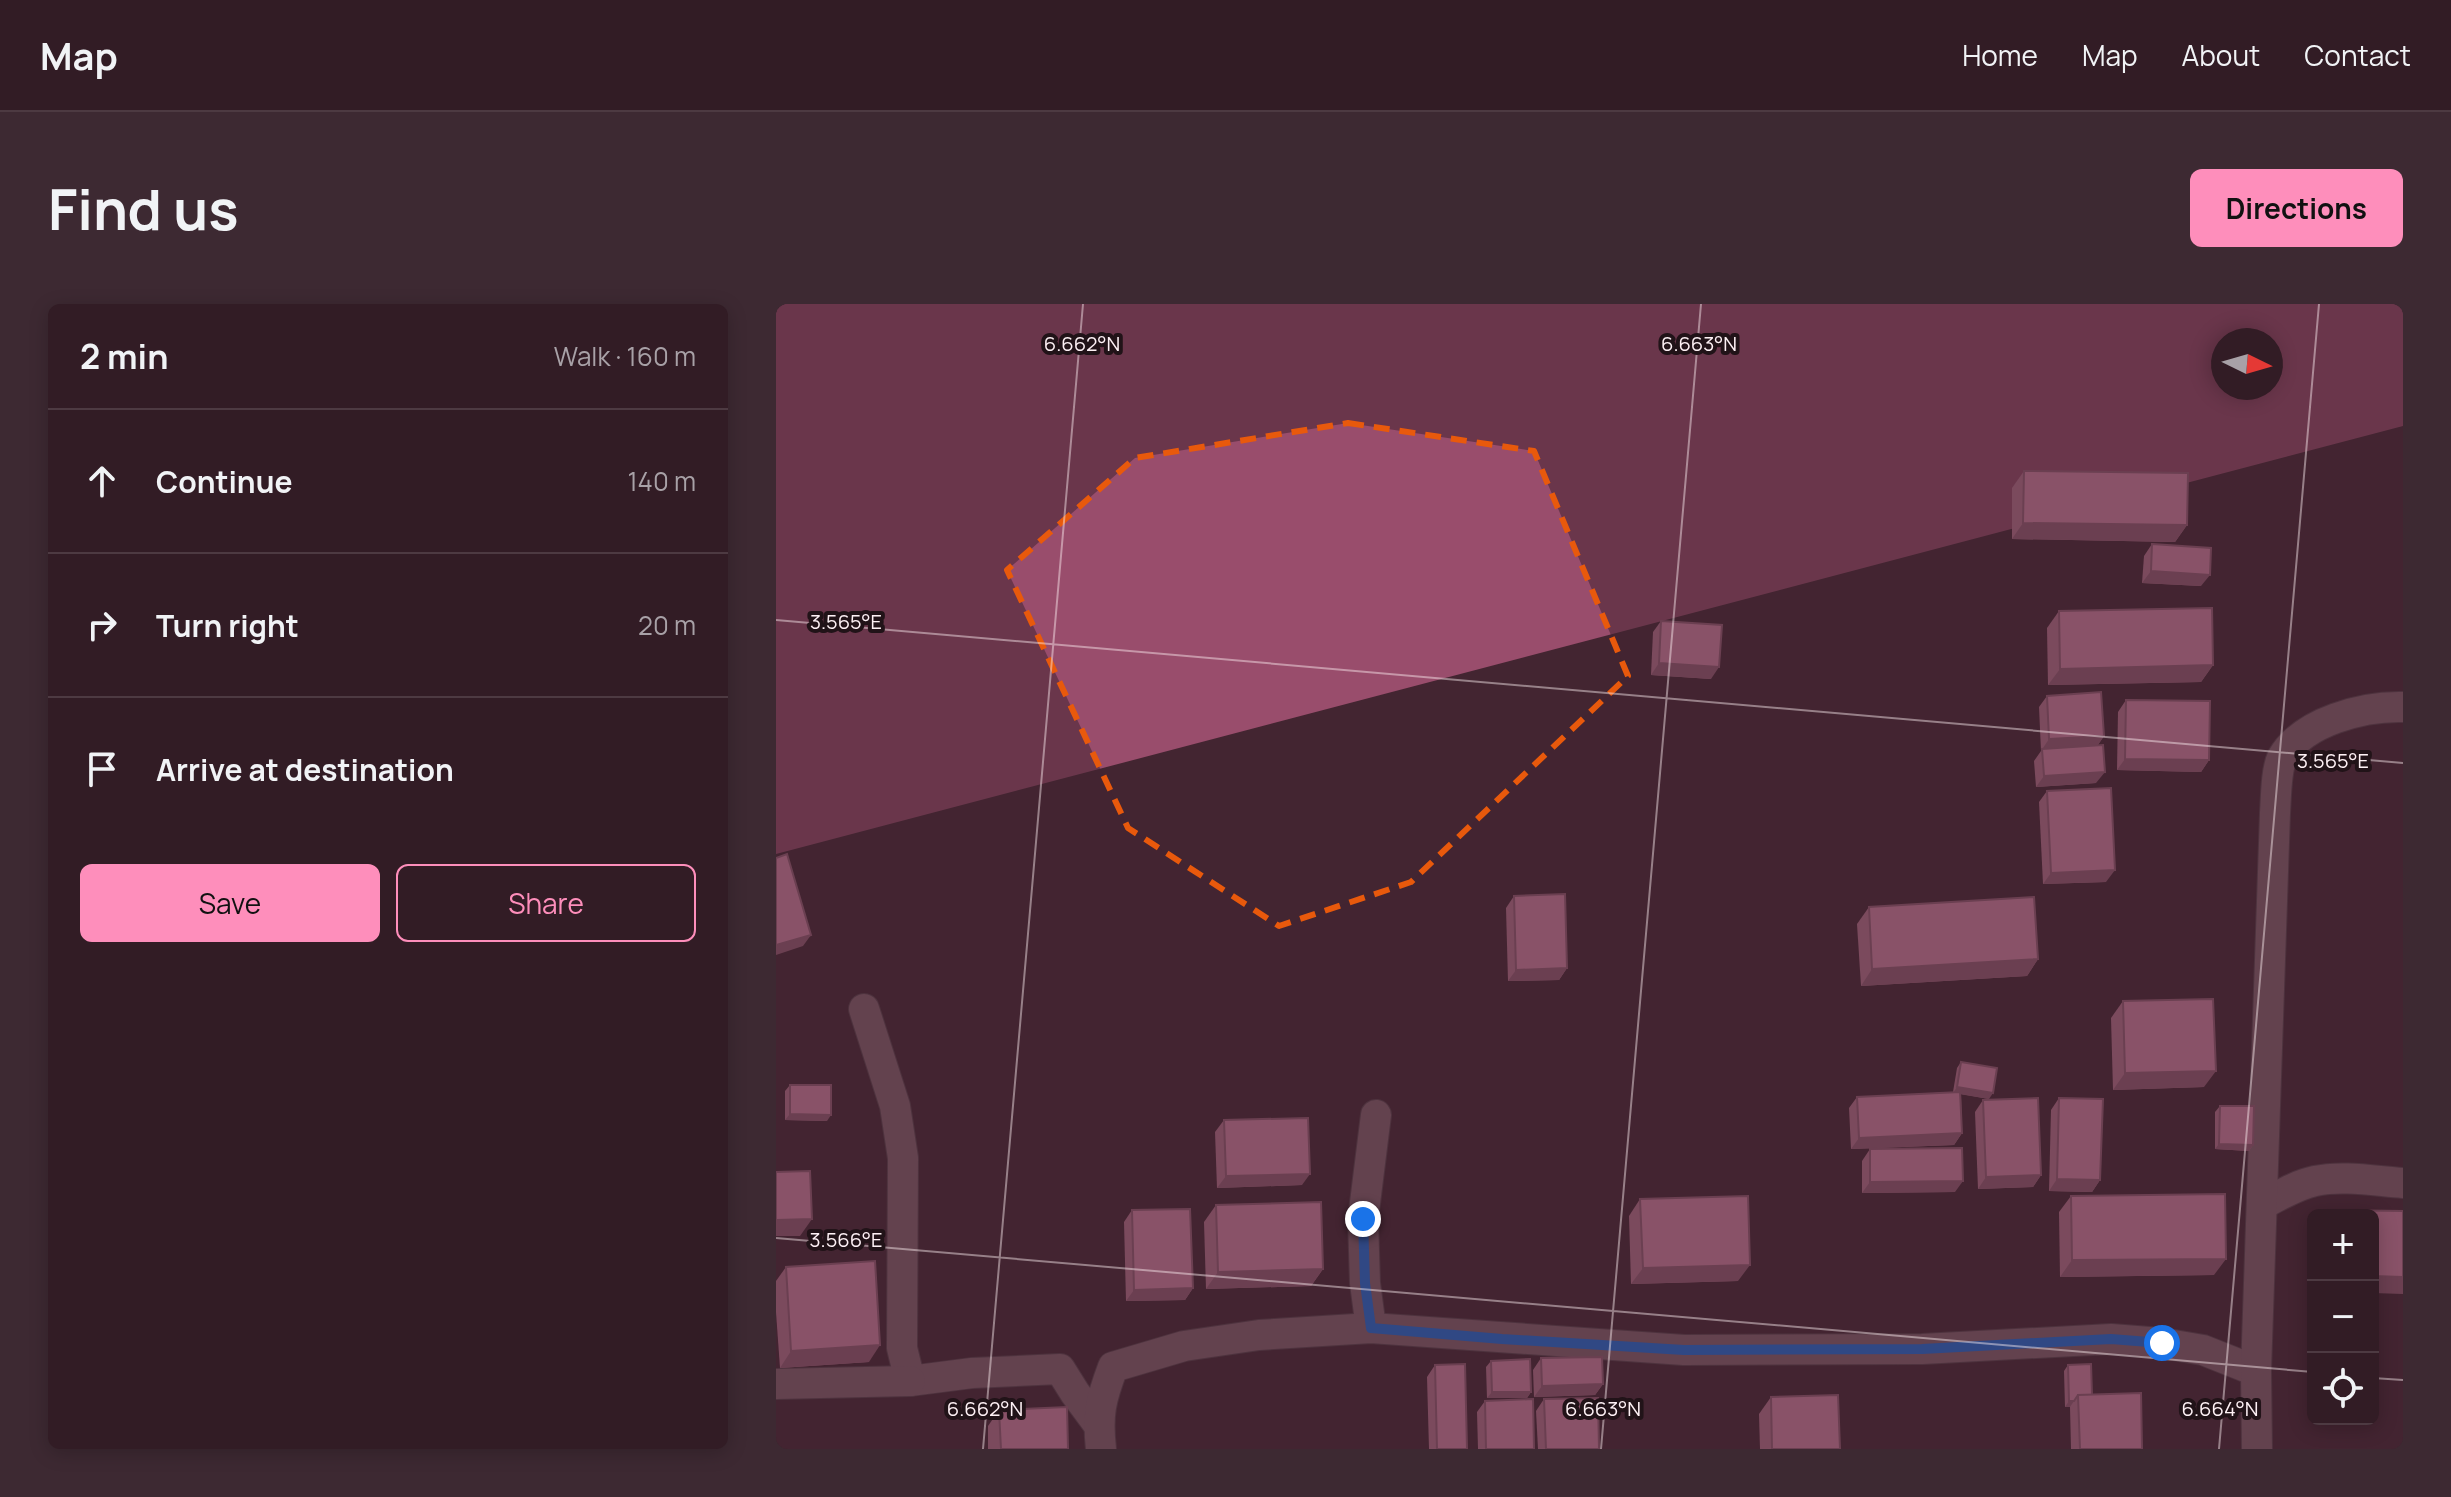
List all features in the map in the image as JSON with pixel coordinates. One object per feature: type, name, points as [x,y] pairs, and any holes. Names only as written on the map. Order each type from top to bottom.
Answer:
[{"type":"street","points":[[2257,1449],[2256,1371],[2275,813],[2281,760],[2297,740],[2336,717],[2403,707]]},
{"type":"street","points":[[864,1009],[895,1106],[903,1158],[902,1348],[910,1381]]},
{"type":"street","points":[[1371,1328],[1365,1283],[1363,1219],[1376,1115]]},
{"type":"street","points":[[2263,1204],[2316,1181],[2336,1179],[2403,1183]]},
{"type":"street","points":[[776,1384],[910,1381],[972,1373],[1113,1367],[1184,1346],[1229,1339],[1309,1330],[1371,1328],[1684,1350],[1922,1349],[2111,1339],[2203,1350],[2256,1371]]},
{"type":"street","points":[[1100,1436],[1103,1395],[1113,1367]]},
{"type":"street","points":[[1060,1369],[1100,1436]]},
{"type":"highlighted area","points":[[1348,423],[1534,451],[1628,676],[1411,882],[1279,926],[1128,828],[1007,570],[1135,458]]},
{"type":"shaded area","points":[[776,304],[2403,304],[2403,426],[776,854]]},
{"type":"building","points":[[2024,471],[2188,473],[2187,525],[2023,523]]},
{"type":"building","points":[[2152,544],[2211,548],[2210,575],[2151,571]]},
{"type":"building","points":[[2212,608],[2213,665],[2060,669],[2059,611]]},
{"type":"building","points":[[1661,621],[1722,625],[1719,667],[1659,663]]},
{"type":"building","points":[[2101,692],[2104,736],[2049,739],[2047,696]]},
{"type":"building","points":[[2126,700],[2210,701],[2209,760],[2125,759]]},
{"type":"building","points":[[2103,745],[2105,772],[2044,776],[2042,749]]},
{"type":"building","points":[[2111,788],[2115,870],[2051,873],[2047,791]]},
{"type":"building","points":[[787,854],[811,935],[776,945],[776,858]]},
{"type":"building","points":[[1565,894],[1567,968],[1516,970],[1514,896]]},
{"type":"building","points":[[2034,897],[2038,959],[1872,969],[1869,907]]},
{"type":"building","points":[[2213,999],[2216,1071],[2125,1073],[2123,1001]]},
{"type":"building","points":[[1961,1062],[1997,1068],[1993,1093],[1957,1087]]},
{"type":"building","points":[[790,1085],[831,1085],[831,1115],[790,1114]]},
{"type":"building","points":[[1960,1092],[1962,1133],[1859,1138],[1857,1097]]},
{"type":"building","points":[[2038,1098],[2041,1175],[1986,1177],[1983,1100]]},
{"type":"building","points":[[2059,1098],[2103,1099],[2100,1180],[2057,1179]]},
{"type":"building","points":[[2220,1106],[2254,1106],[2253,1145],[2219,1144]]},
{"type":"building","points":[[1308,1118],[1310,1174],[1226,1176],[1224,1120]]},
{"type":"building","points":[[1962,1148],[1963,1181],[1870,1182],[1870,1149]]},
{"type":"building","points":[[810,1171],[812,1219],[776,1220],[776,1172]]},
{"type":"building","points":[[2225,1194],[2226,1259],[2072,1260],[2071,1196]]},
{"type":"building","points":[[1748,1196],[1750,1265],[1643,1268],[1640,1199]]},
{"type":"building","points":[[1321,1202],[1323,1269],[1218,1272],[1216,1205]]},
{"type":"building","points":[[1190,1209],[1193,1288],[1134,1290],[1132,1210]]},
{"type":"building","points":[[2379,1211],[2403,1211],[2403,1277],[2379,1276]]},
{"type":"building","points":[[875,1261],[880,1345],[791,1351],[786,1267]]},
{"type":"building","points":[[1602,1357],[1603,1384],[1542,1386],[1541,1358]]},
{"type":"building","points":[[1530,1359],[1531,1392],[1492,1392],[1491,1361]]},
{"type":"building","points":[[1465,1364],[1467,1449],[1437,1449],[1435,1365]]},
{"type":"building","points":[[2091,1364],[2092,1395],[2078,1395],[2074,1401],[2069,1401],[2068,1365]]},
{"type":"building","points":[[2141,1393],[2142,1449],[2080,1449],[2078,1395]]},
{"type":"building","points":[[1838,1395],[1840,1449],[1772,1449],[1771,1397]]},
{"type":"building","points":[[1598,1398],[1599,1449],[1546,1449],[1544,1399]]},
{"type":"building","points":[[1533,1399],[1534,1449],[1486,1449],[1485,1401]]},
{"type":"building","points":[[1067,1407],[1068,1449],[1001,1449],[999,1410]]},
{"type":"route","points":[[1363,1219],[1365,1283],[1371,1328],[1684,1350],[1922,1349],[2111,1339],[2162,1343]]}]
